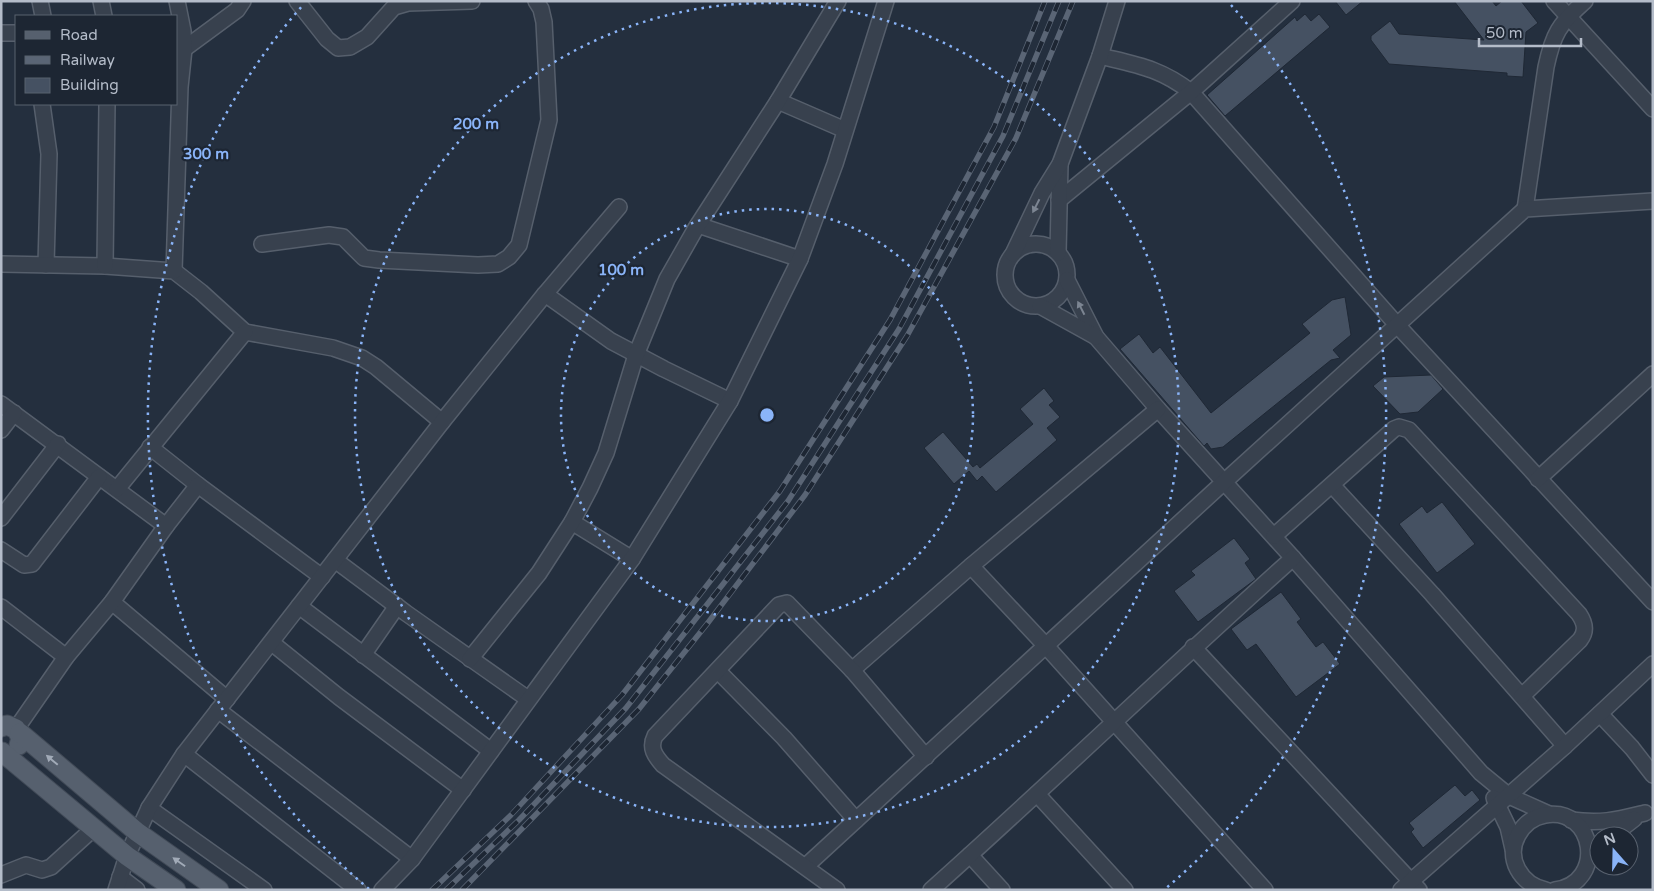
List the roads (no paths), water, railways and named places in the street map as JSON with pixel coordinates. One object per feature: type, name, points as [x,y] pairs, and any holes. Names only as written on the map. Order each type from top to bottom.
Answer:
[{"type":"main road","points":[[2,751],[8,753],[17,748],[21,738],[10,727]]},
{"type":"main road","points":[[10,727],[137,832],[219,890]]},
{"type":"main road","points":[[2,751],[128,856],[176,890]]},
{"type":"street","points":[[40,1],[43,15]]},
{"type":"street","points":[[101,1],[104,15]]},
{"type":"street","points":[[176,1],[178,15]]},
{"type":"street","points":[[184,49],[237,10],[243,1]]},
{"type":"street","points":[[297,1],[327,39],[338,48],[350,47],[367,37],[394,8],[408,3],[472,1]]},
{"type":"street","points":[[262,244],[330,236],[343,237],[364,258],[379,260],[498,264],[509,257],[519,245],[549,120],[544,22],[541,9],[536,1]]},
{"type":"street","points":[[470,659],[539,573],[572,522],[606,453],[636,355],[668,279],[698,225],[778,101],[838,1]]},
{"type":"street","points":[[382,890],[412,859],[632,559],[730,401],[800,259],[835,164],[886,1]]},
{"type":"street","points":[[1013,254],[1024,246],[1038,244],[1048,246],[1058,253],[1065,263],[1066,280],[1064,288],[1057,297],[1047,304],[1040,306],[1023,303],[1014,297],[1008,289],[1004,276],[1005,269],[1042,194],[1060,164],[1100,56],[1117,1]]},
{"type":"street","points":[[1059,200],[1192,92],[1292,1]]},
{"type":"street","points":[[1554,1],[1653,109]]},
{"type":"street","points":[[806,866],[1224,482],[1525,209],[1550,45],[1567,16],[1585,1]]},
{"type":"street","points":[[174,271],[180,96],[184,49],[178,16]]},
{"type":"street","points":[[1,33],[15,32]]},
{"type":"street","points":[[1100,56],[1158,71],[1176,80],[1192,92],[1398,326],[1653,602]]},
{"type":"street","points":[[778,101],[845,130]]},
{"type":"street","points":[[42,105],[49,154],[46,264]]},
{"type":"street","points":[[105,266],[107,105]]},
{"type":"street","points":[[1058,253],[1060,164]]},
{"type":"street","points":[[1525,209],[1653,201]]},
{"type":"street","points":[[137,890],[118,884],[137,832],[149,808],[184,754],[442,422],[544,294],[619,207]]},
{"type":"street","points":[[698,225],[800,259]]},
{"type":"street","points":[[1,264],[105,266],[174,271],[201,292],[245,332],[333,348],[362,358],[376,367],[442,422]]},
{"type":"street","points":[[1066,280],[1096,337],[1158,410],[1274,536],[1481,772],[1503,801],[1514,850]]},
{"type":"street","points":[[544,294],[593,329],[636,355],[730,401]]},
{"type":"street","points":[[1040,306],[1096,337]]},
{"type":"street","points":[[116,489],[245,332]]},
{"type":"street","points":[[1538,479],[1653,374]]},
{"type":"street","points":[[1,404],[58,444],[166,526]]},
{"type":"street","points":[[852,670],[972,566],[1158,410]]},
{"type":"street","points":[[1,430],[14,413]]},
{"type":"street","points":[[1274,536],[1394,429],[1399,427],[1409,430],[1579,614],[1584,627],[1583,635],[1522,696]]},
{"type":"street","points":[[1,518],[58,444]]},
{"type":"street","points":[[150,447],[322,577]]},
{"type":"street","points":[[1,550],[24,565],[32,564],[99,477]]},
{"type":"street","points":[[10,727],[112,602],[166,526],[198,485]]},
{"type":"street","points":[[1332,485],[1432,594],[1565,746]]},
{"type":"street","points":[[572,522],[632,559]]},
{"type":"street","points":[[931,890],[1193,647],[1293,558]]},
{"type":"street","points":[[335,560],[528,699]]},
{"type":"street","points":[[972,566],[1265,890]]},
{"type":"street","points":[[112,602],[222,705],[412,859]]},
{"type":"street","points":[[837,890],[806,866],[663,766],[652,750],[655,736],[779,605],[785,603],[791,605],[852,670],[926,757]]},
{"type":"street","points":[[299,606],[491,751]]},
{"type":"street","points":[[364,655],[397,606]]},
{"type":"street","points":[[1,607],[66,657]]},
{"type":"street","points":[[272,643],[339,697],[463,790]]},
{"type":"street","points":[[1193,647],[1410,887],[1653,664]]},
{"type":"street","points":[[718,671],[784,738],[856,820]]},
{"type":"street","points":[[1600,714],[1653,774]]},
{"type":"street","points":[[184,754],[358,890]]},
{"type":"street","points":[[1036,794],[1125,890]]},
{"type":"street","points":[[1503,801],[1559,815],[1571,820],[1594,823],[1613,821],[1649,811]]},
{"type":"street","points":[[149,808],[264,890]]},
{"type":"street","points":[[1625,826],[1649,811]]},
{"type":"street","points":[[1525,890],[1514,859],[1516,838],[1523,827],[1538,817],[1549,814]]},
{"type":"street","points":[[1571,820],[1582,830],[1588,840],[1590,854],[1587,865]]},
{"type":"street","points":[[1,875],[26,865],[46,870],[94,828]]},
{"type":"street","points":[[970,855],[1002,890]]},
{"type":"street","points":[[1562,889],[1581,876],[1589,862]]},
{"type":"street","points":[[1517,869],[1531,884],[1546,890]]},
{"type":"railway","points":[[432,890],[511,815],[622,695],[780,491],[890,320],[994,127],[1045,1]]},
{"type":"railway","points":[[446,890],[519,820],[626,708],[788,501],[899,329],[1003,136],[1059,1]]},
{"type":"railway","points":[[462,890],[639,709],[707,624],[805,495],[907,336],[1016,138],[1073,1]]}]
